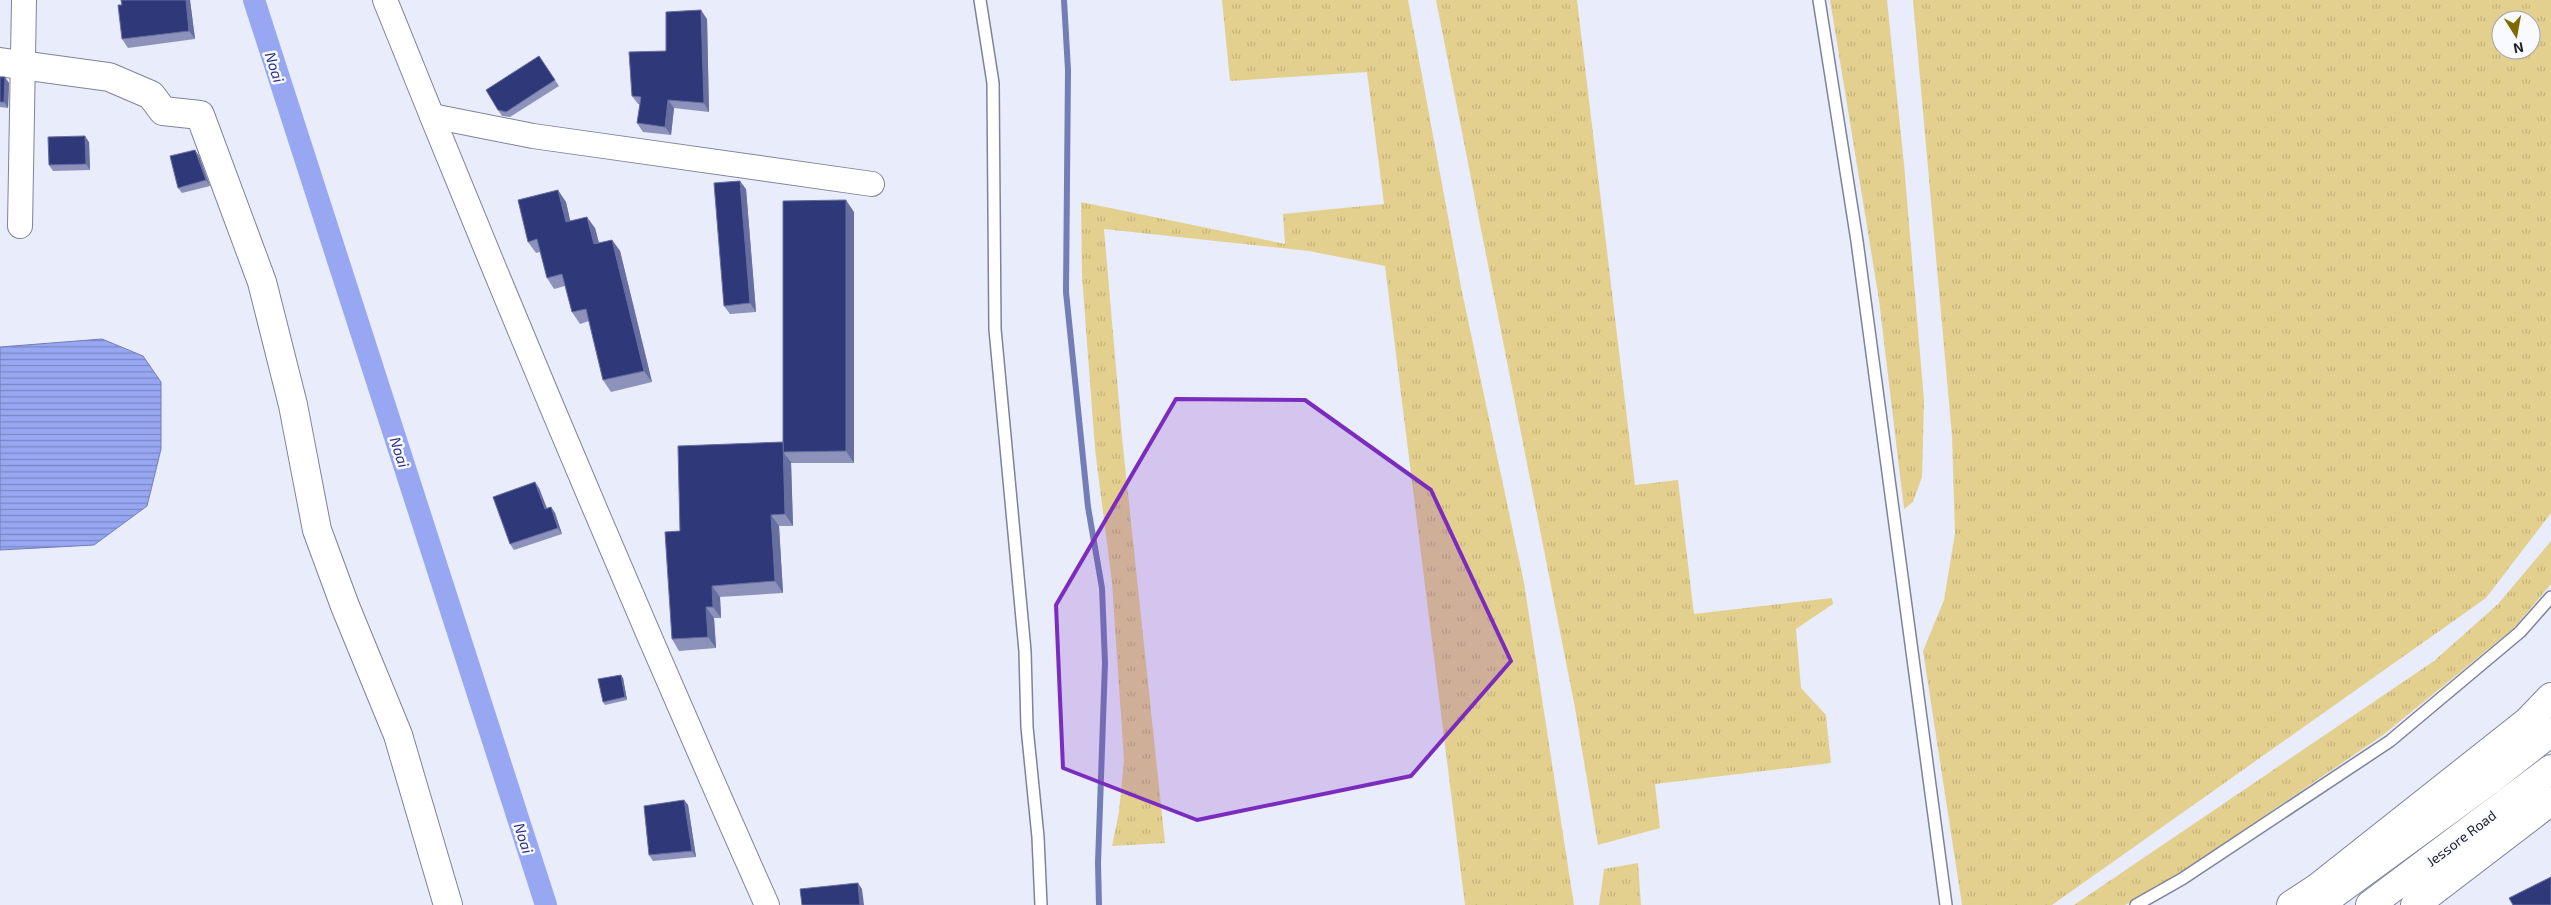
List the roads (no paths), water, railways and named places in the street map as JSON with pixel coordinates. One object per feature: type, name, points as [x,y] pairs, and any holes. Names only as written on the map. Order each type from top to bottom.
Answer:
[{"type":"main road","points":[[11,63],[109,77],[151,95],[163,111],[200,115],[262,282],[293,405],[317,530],[345,606],[398,735],[448,905]]},
{"type":"main road","points":[[2291,905],[2317,888],[2512,733],[2551,697]]},
{"type":"main road","points":[[2320,905],[2490,780],[2551,732]]},
{"type":"main road","name":"Jessore Road","points":[[2370,905],[2551,769]]},
{"type":"main road","points":[[2415,905],[2551,801]]},
{"type":"street","points":[[20,226],[11,63],[24,0]]},
{"type":"street","points":[[385,0],[484,247],[677,703],[767,905]]},
{"type":"street","points":[[432,116],[533,136],[872,184]]},
{"type":"lane","points":[[980,0],[994,83],[995,328],[1025,651],[1028,726],[1038,837],[1041,905]]},
{"type":"lane","points":[[1819,0],[1857,241],[1946,905]]},
{"type":"lane","points":[[2136,905],[2182,879],[2390,740],[2520,632],[2551,597]]},
{"type":"water","points":[[102,339],[143,356],[161,382],[161,449],[147,506],[94,545],[0,550],[0,347]]},
{"type":"waterway","name":"Noai","points":[[254,0],[546,905]]},
{"type":"waterway","points":[[1064,0],[1068,70],[1066,292],[1088,507],[1102,588],[1105,663],[1098,863],[1099,905]]}]
